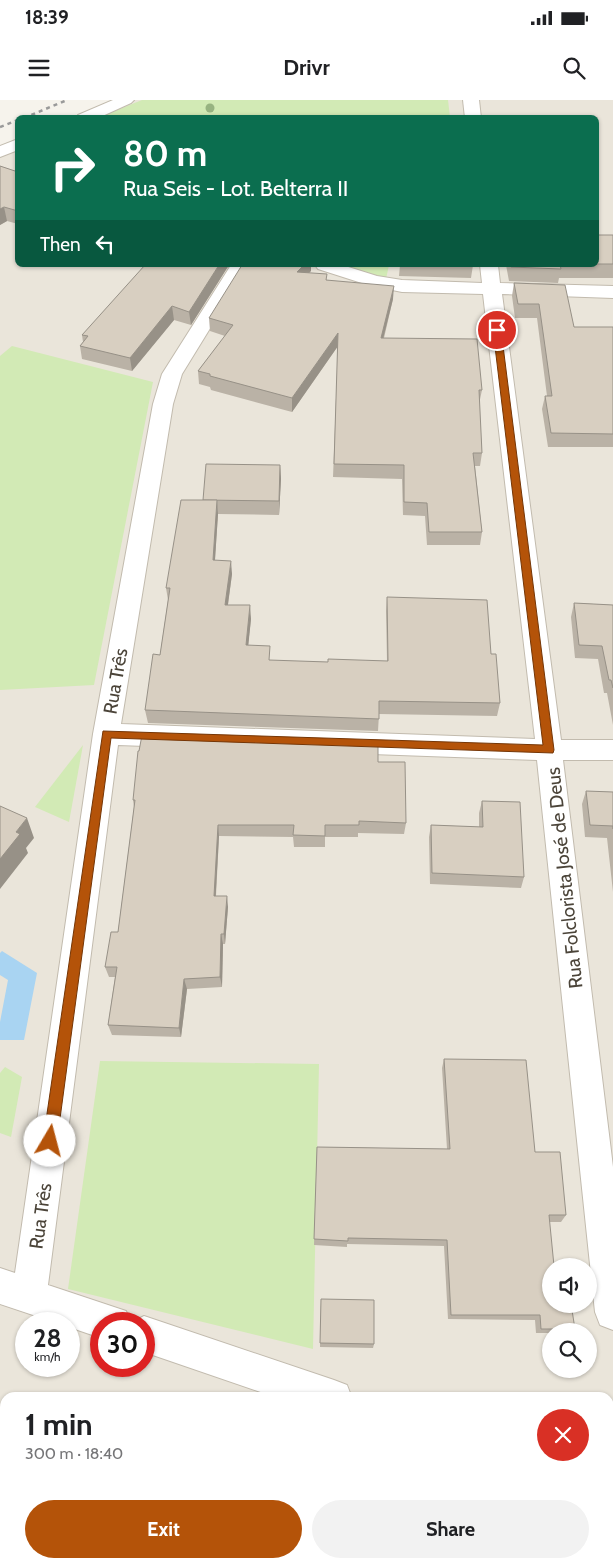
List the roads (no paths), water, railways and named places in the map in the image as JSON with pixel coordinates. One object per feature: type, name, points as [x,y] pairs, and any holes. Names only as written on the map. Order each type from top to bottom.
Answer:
[{"type":"street","points":[[90,115],[126,100]]},
{"type":"street","points":[[471,100],[473,115]]},
{"type":"street","points":[[3,158],[15,147]]},
{"type":"street","name":"Rua Três","points":[[14,1291],[106,734],[166,388],[182,357],[239,267]]},
{"type":"street","points":[[330,267],[374,281],[402,286],[490,278],[613,292]]},
{"type":"street","name":"Rua Folclorista José de Deus","points":[[490,278],[549,750],[613,1312]]},
{"type":"street","points":[[106,734],[549,750],[613,750]]},
{"type":"street","points":[[14,1291],[90,1316]]},
{"type":"street","points":[[155,1338],[316,1392]]},
{"type":"water","points":[[2,951],[37,973],[24,1040],[0,1040],[0,1022],[8,980],[0,975],[0,953]]},
{"type":"railway","points":[[31,115],[67,100]]},
{"type":"railway","points":[[0,127],[15,121]]}]
